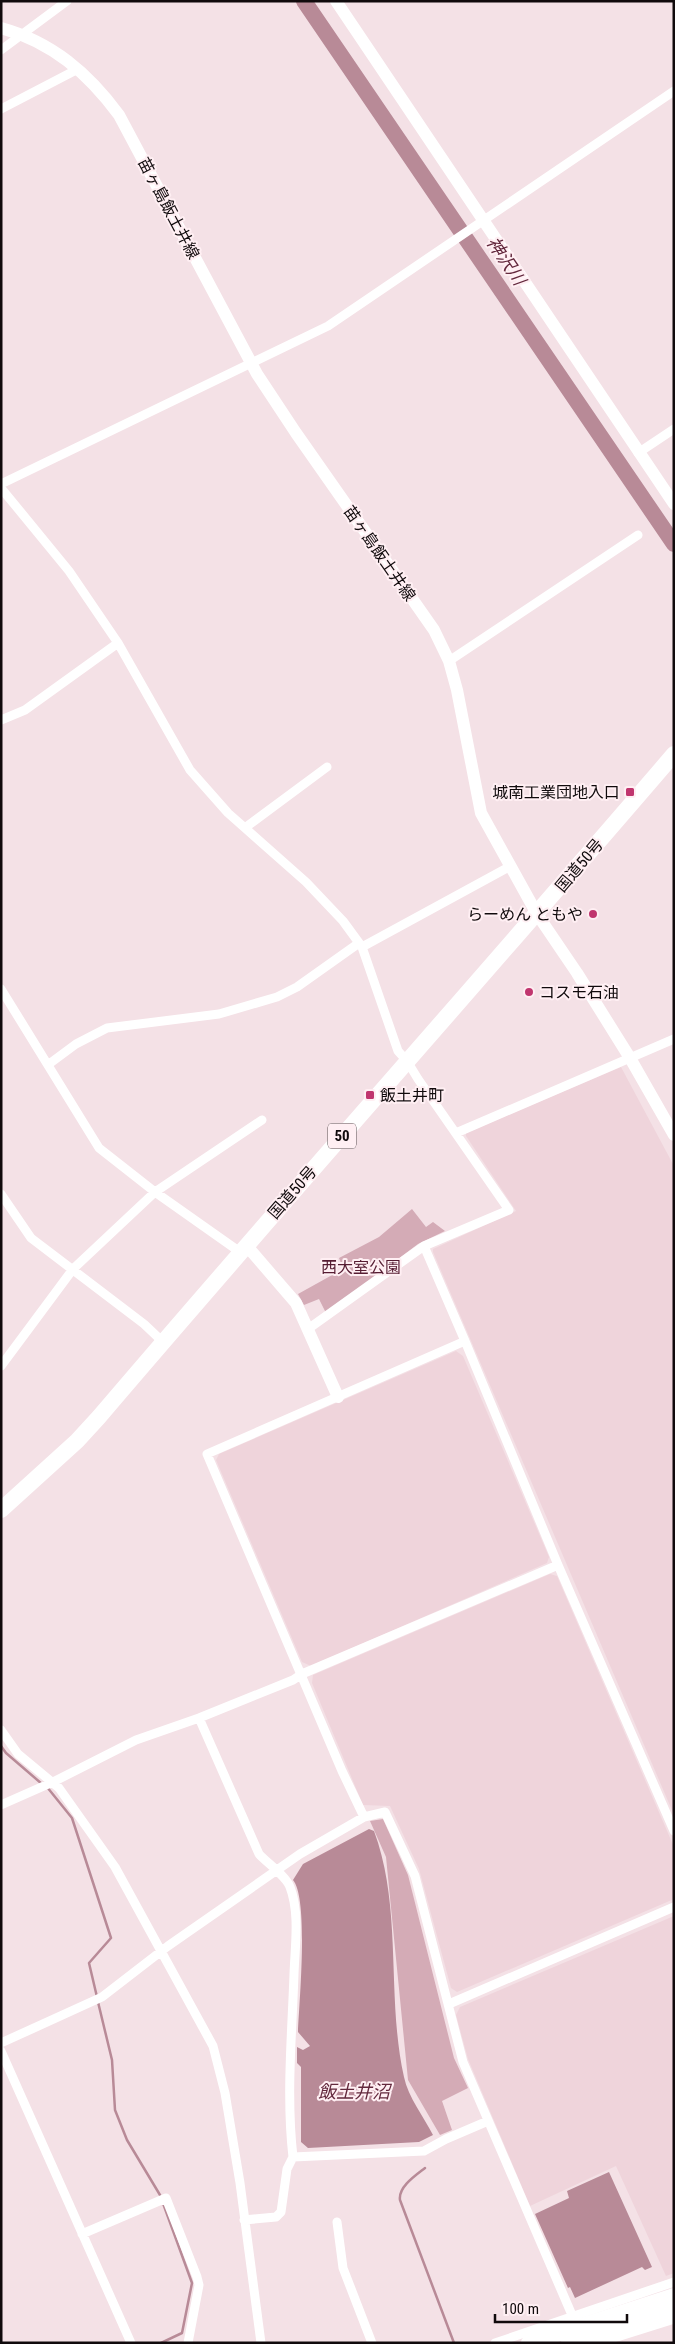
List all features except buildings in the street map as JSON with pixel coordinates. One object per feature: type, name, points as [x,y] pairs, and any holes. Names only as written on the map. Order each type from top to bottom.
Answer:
[{"type":"highway","name":"国道50号","points":[[1,1510],[77,1441],[243,1248],[537,914],[674,754]]},
{"type":"highway","points":[[529,2343],[674,2296]]},
{"type":"highway","points":[[569,2343],[599,2339],[674,2309]]},
{"type":"main road","points":[[336,1],[479,224],[674,504]]},
{"type":"main road","name":"苗ヶ島飯土井線","points":[[1,28],[24,34],[57,52],[100,89],[119,115],[252,363],[296,433],[434,630],[449,661],[457,690],[481,813],[509,867],[537,914],[577,973],[630,1058],[674,1135]]},
{"type":"main road","points":[[243,1248],[296,1303],[338,1397]]},
{"type":"street","points":[[1,50],[67,1]]},
{"type":"street","points":[[1,108],[78,69]]},
{"type":"street","points":[[308,1329],[424,1246],[509,1210],[407,1061],[398,1051],[361,945],[343,921],[306,882],[228,812],[190,770],[118,644],[69,571],[1,486],[328,326],[674,91]]},
{"type":"street","points":[[638,453],[674,429]]},
{"type":"street","points":[[449,661],[638,535]]},
{"type":"street","points":[[1,720],[25,710],[118,644]]},
{"type":"street","points":[[246,827],[327,766]]},
{"type":"street","points":[[48,1064],[76,1044],[107,1028],[139,1026],[219,1014],[277,997],[297,987],[361,945],[509,867]]},
{"type":"street","points":[[1,989],[5,1004],[48,1064],[99,1148],[155,1192],[243,1248]]},
{"type":"street","points":[[456,1133],[674,1040]]},
{"type":"street","points":[[1,1366],[73,1269],[155,1192],[262,1120]]},
{"type":"street","points":[[1,1194],[31,1238],[144,1324],[163,1342]]},
{"type":"street","points":[[424,1246],[466,1341],[558,1565],[674,1831]]},
{"type":"street","points":[[364,1817],[342,1770],[207,1454],[466,1341]]},
{"type":"street","points":[[1,1805],[53,1782],[136,1740],[199,1718],[294,1680],[302,1674],[558,1565]]},
{"type":"street","points":[[199,1718],[259,1854],[274,1870],[284,1877],[290,1886],[296,1919],[291,2072],[293,2157],[287,2169],[281,2212],[276,2217],[244,2220]]},
{"type":"street","points":[[1,1730],[18,1754],[53,1782],[115,1867],[214,2046],[225,2092],[261,2343]]},
{"type":"street","points":[[1,2043],[102,1997],[274,1870],[364,1817],[385,1812],[416,1876],[463,2062],[572,2315]]},
{"type":"street","points":[[449,2004],[674,1907]]},
{"type":"street","points":[[1,2051],[131,2343]]},
{"type":"street","points":[[293,2157],[424,2151],[446,2139],[488,2121]]},
{"type":"street","points":[[82,2234],[166,2198],[198,2277],[199,2285],[188,2343]]},
{"type":"street","points":[[337,2222],[343,2268],[372,2343]]},
{"type":"street","points":[[495,2343],[572,2315],[674,2282]]},
{"type":"street","points":[[599,2339],[674,2319]]},
{"type":"shaded area","points":[[621,1067],[674,1166],[674,1815],[433,1252],[433,1249],[516,1211],[466,1136],[466,1133]]},
{"type":"shaded area","points":[[456,1351],[463,1356],[549,1557],[547,1563],[311,1666],[302,1662],[216,1460],[219,1454]]},
{"type":"shaded area","points":[[550,1574],[557,1576],[674,1847],[674,1899],[457,1992],[451,1988],[419,1869],[390,1806],[363,1805],[312,1683],[313,1675]]},
{"type":"shaded area","points":[[674,1916],[674,2273],[666,2276],[616,2166],[530,2206],[468,2059],[456,2015],[460,2007]]},
{"type":"green space","name":"西大室公園","points":[[412,1209],[426,1227],[433,1222],[445,1231],[418,1244],[326,1313],[319,1299],[304,1305],[298,1294],[343,1269],[339,1258],[379,1237]]},
{"type":"green space","points":[[383,1819],[408,1875],[454,2058],[468,2088],[442,2101],[452,2130],[440,2135],[408,2080],[386,1857],[370,1821]]},
{"type":"water","name":"飯土井沼","points":[[369,1829],[374,1831],[383,1861],[388,1891],[396,2016],[404,2077],[413,2099],[433,2135],[419,2142],[308,2148],[301,2142],[301,2067],[297,2063],[297,2047],[303,2050],[310,2046],[298,2032],[302,1929],[298,1891],[293,1880],[303,1864]]},
{"type":"water","points":[[609,2172],[652,2267],[645,2270],[642,2267],[575,2298],[570,2287],[568,2288],[535,2214],[569,2198],[567,2191]]},
{"type":"waterway","name":"神沢川","points":[[304,1],[674,544]]},
{"type":"waterway","points":[[1,1746],[6,1753],[42,1784]]},
{"type":"waterway","points":[[47,1787],[72,1818],[111,1938],[89,1963],[97,1997]]},
{"type":"waterway","points":[[98,2002],[112,2060],[115,2110],[127,2140],[160,2195],[192,2283],[182,2333],[161,2343]]},
{"type":"waterway","points":[[425,2168],[405,2186],[400,2195],[400,2200],[454,2343]]},
{"type":"place","name":"城南工業団地入口","points":[[630,792]]},
{"type":"place","name":"らーめん ともや","points":[[593,914]]},
{"type":"place","name":"コスモ石油","points":[[529,992]]},
{"type":"place","name":"飯土井町","points":[[370,1095]]}]
